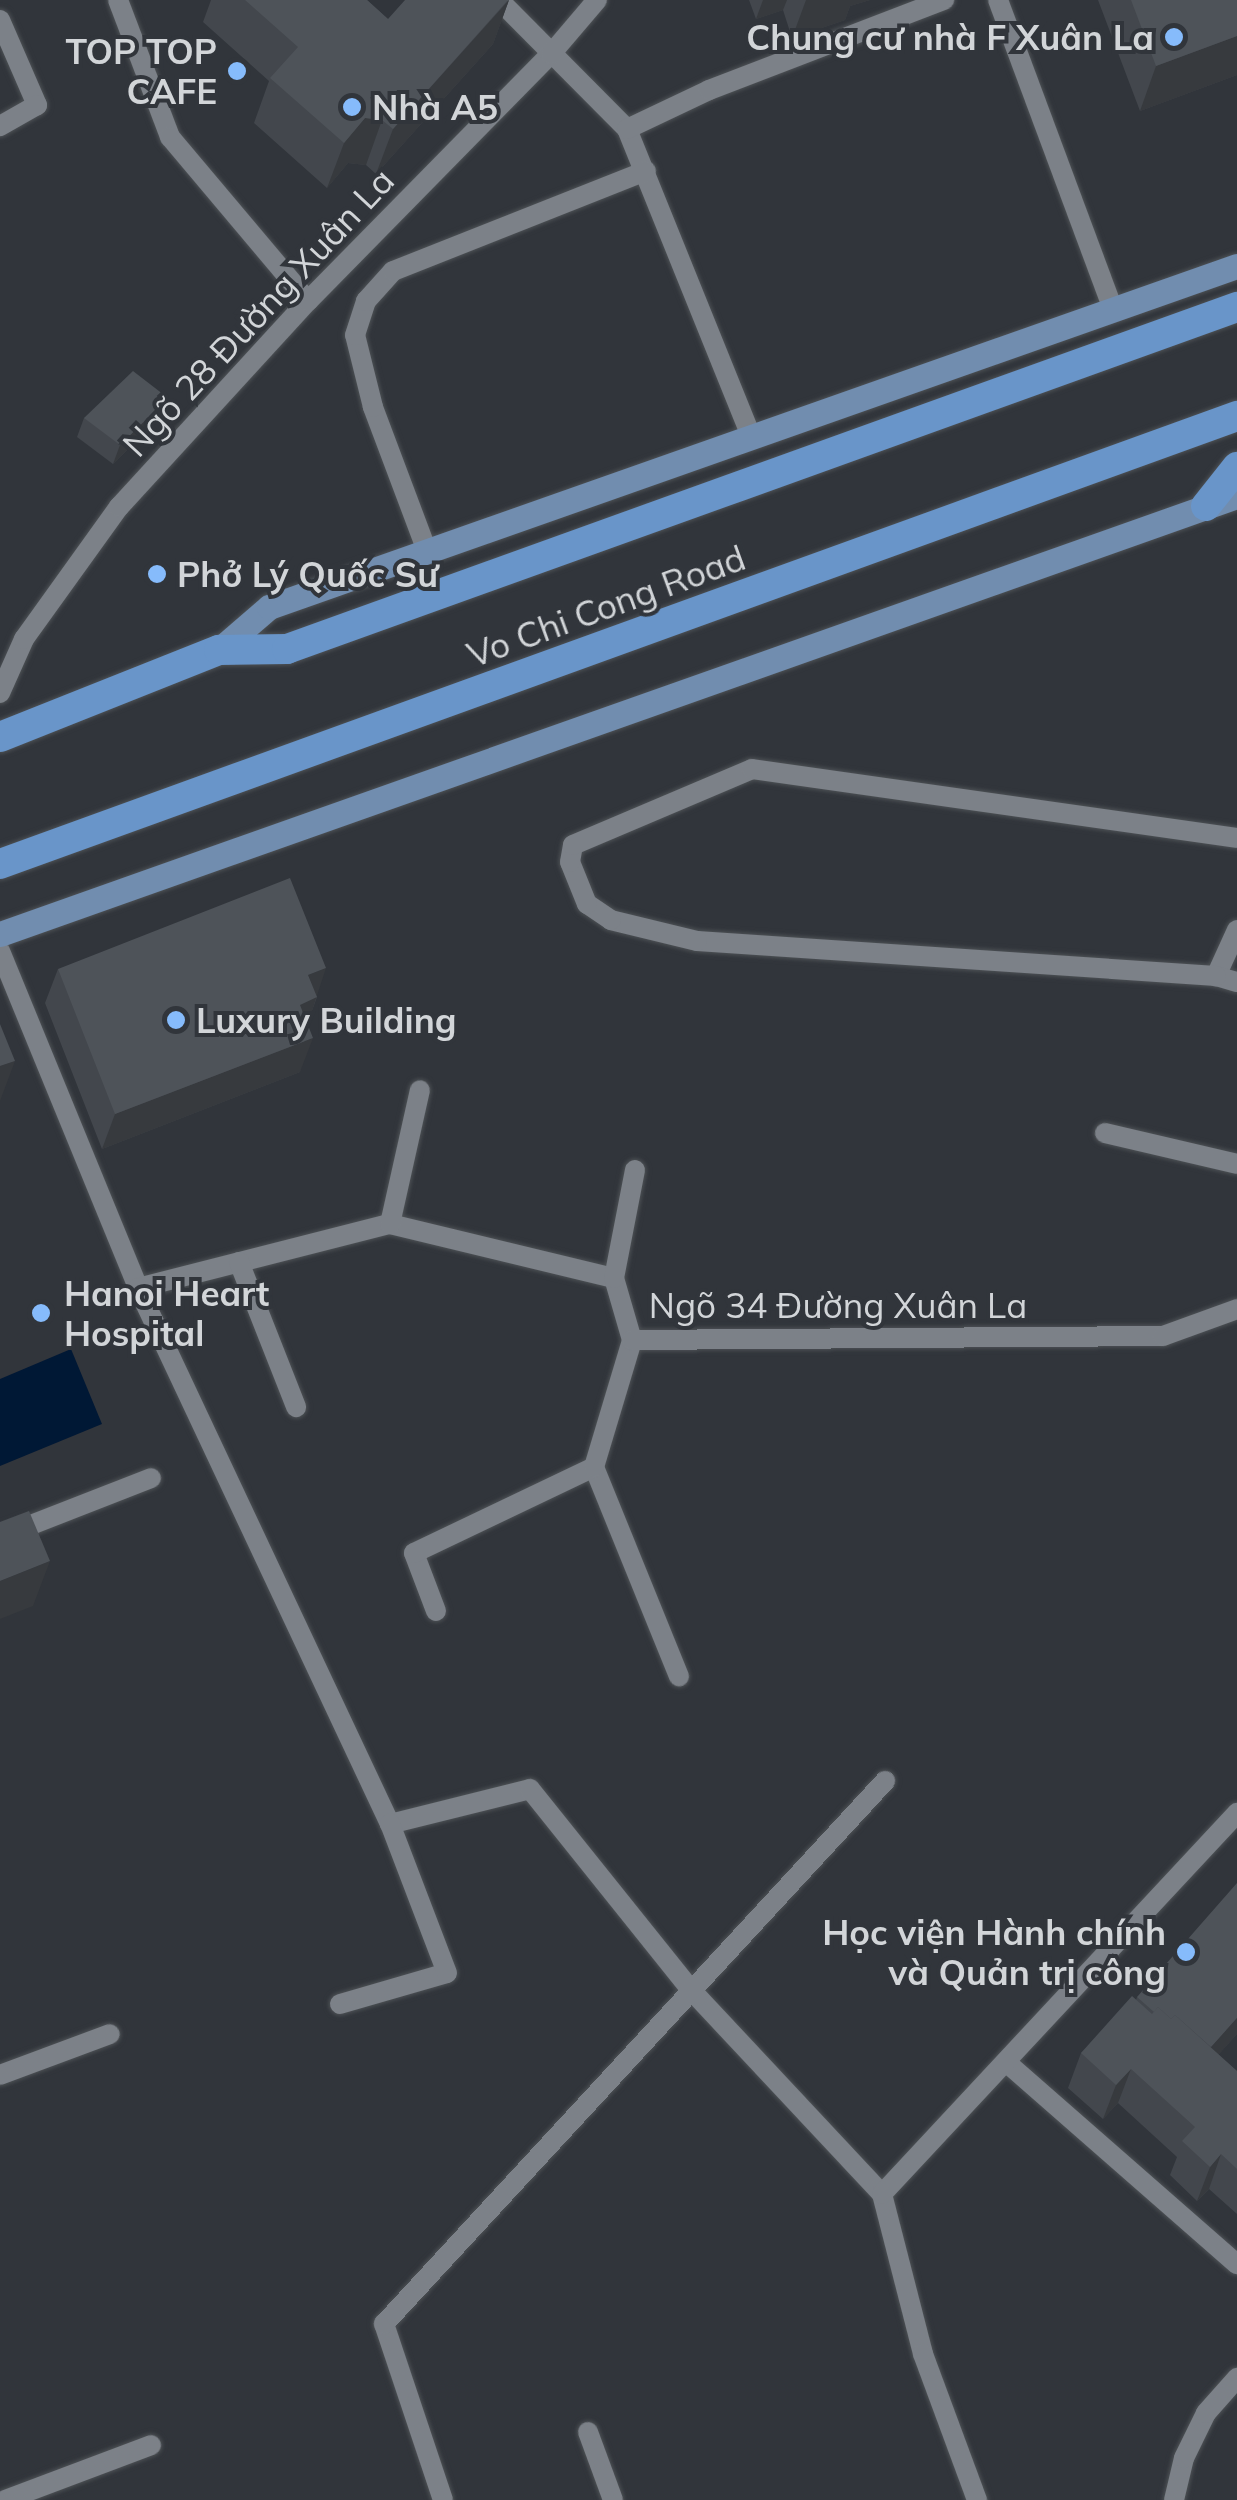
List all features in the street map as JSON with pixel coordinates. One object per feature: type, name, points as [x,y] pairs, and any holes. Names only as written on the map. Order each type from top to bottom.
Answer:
[{"type":"highway","name":"Vo Chi Cong Road","points":[[0,737],[219,650],[288,649],[1237,306]]},
{"type":"highway","name":"Vo Chi Cong Road","points":[[0,864],[1237,416]]},
{"type":"highway","points":[[1206,506],[1237,467]]},
{"type":"main road","name":"Vo Chi Cong Road","points":[[219,650],[269,607],[1237,266]]},
{"type":"main road","points":[[0,934],[1237,496]]},
{"type":"street","points":[[118,0],[170,137],[308,302]]},
{"type":"street","points":[[499,0],[628,129],[752,438]]},
{"type":"street","name":"Ngõ 28 Đường Xuân La","points":[[0,693],[24,639],[119,507],[308,302],[551,54],[598,0]]},
{"type":"street","points":[[628,129],[709,90],[944,0]]},
{"type":"street","points":[[998,0],[1113,309]]},
{"type":"street","points":[[0,20],[37,105],[0,126]]},
{"type":"street","points":[[427,551],[355,335],[366,302],[393,270],[646,171]]},
{"type":"street","points":[[1237,838],[752,769],[573,845],[570,862],[588,904],[612,920],[698,941],[1227,979],[1237,930]]},
{"type":"street","points":[[0,951],[138,1288],[390,1824],[447,1973],[340,2004]]},
{"type":"street","points":[[390,1224],[420,1090]]},
{"type":"street","points":[[1105,1134],[1237,1164]]},
{"type":"street","points":[[614,1278],[635,1170]]},
{"type":"street","name":"Ngõ 34 Đường Xuân La","points":[[138,1288],[390,1224],[614,1278],[632,1340],[1163,1336],[1237,1309]]},
{"type":"street","points":[[239,1262],[296,1407]]},
{"type":"street","points":[[632,1340],[594,1467],[679,1676]]},
{"type":"street","points":[[436,1611],[414,1553],[594,1467]]},
{"type":"street","points":[[0,1537],[150,1478]]},
{"type":"street","points":[[443,2500],[384,2324],[885,1780]]},
{"type":"street","points":[[390,1824],[530,1789],[692,1991],[882,2194],[923,2354],[977,2500]]},
{"type":"street","points":[[882,2194],[1237,1813]]},
{"type":"street","points":[[0,2075],[110,2034]]},
{"type":"street","points":[[1006,2062],[1237,2264]]},
{"type":"street","points":[[1174,2500],[1184,2458],[1206,2413],[1237,2378]]},
{"type":"street","points":[[588,2432],[613,2500]]},
{"type":"street","points":[[6,2500],[151,2445]]},
{"type":"water","points":[[71,1349],[102,1424],[0,1466],[0,1379]]},
{"type":"building","points":[[245,0],[367,0],[388,19],[405,0],[508,0],[393,129],[382,120],[365,118],[344,143],[270,78],[298,47]]},
{"type":"building","points":[[1131,0],[1237,0],[1237,36],[1156,66]]},
{"type":"building","points":[[133,371],[168,398],[120,445],[84,418]]},
{"type":"building","name":"Luxury Building","points":[[290,878],[326,968],[308,975],[317,997],[300,1005],[313,1038],[115,1114],[58,969]]},
{"type":"building","points":[[0,1024],[15,1061],[0,1066]]},
{"type":"building","points":[[29,1511],[50,1561],[0,1581],[0,1522]]},
{"type":"building","points":[[1237,1883],[1237,2018],[1211,2047],[1175,2015],[1171,2019],[1158,2007],[1154,2012],[1137,1997]]},
{"type":"building","points":[[1132,1996],[1152,2014],[1158,2007],[1171,2019],[1175,2015],[1237,2071],[1237,2169],[1221,2154],[1210,2167],[1182,2141],[1195,2127],[1131,2069],[1116,2085],[1081,2053]]},
{"type":"place","name":"Chung cư nhà F Xuân La","points":[[1174,37]]},
{"type":"place","name":"TOP TOP CAFE","points":[[237,71]]},
{"type":"place","name":"Nhà A5","points":[[352,107]]},
{"type":"place","name":"Phở Lý Quốc Sư","points":[[157,574]]},
{"type":"place","name":"Luxury Building","points":[[176,1020]]},
{"type":"place","name":"Hanoi Heart Hospital","points":[[41,1313]]},
{"type":"place","name":"Học viện Hành chính và Quản trị công","points":[[1186,1952]]}]
